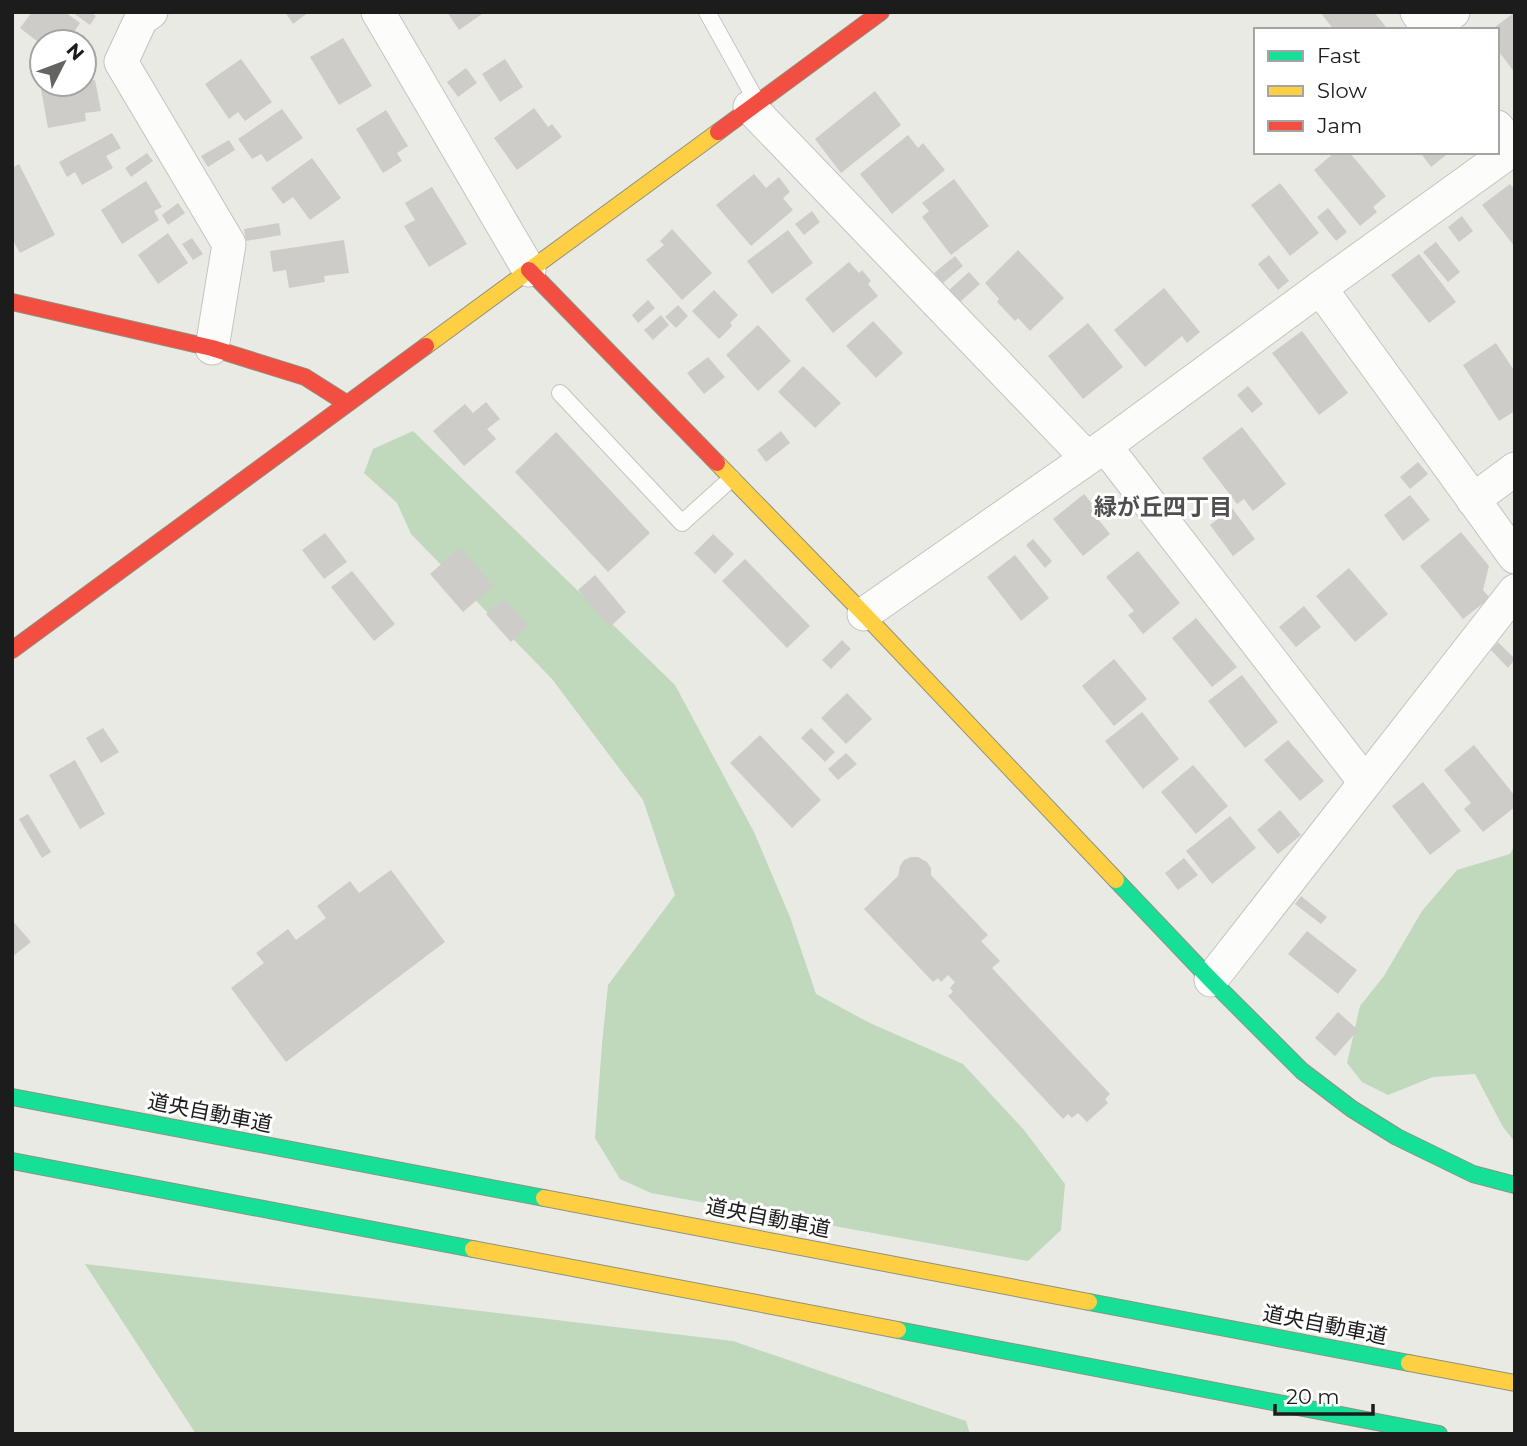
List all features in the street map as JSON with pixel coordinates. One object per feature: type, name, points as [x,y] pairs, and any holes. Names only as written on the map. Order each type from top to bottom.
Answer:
[{"type":"main road","points":[[12,650],[881,12]]},
{"type":"main road","points":[[528,270],[864,614],[1302,1071],[1352,1109],[1397,1137],[1473,1174],[1515,1185]]},
{"type":"main road","points":[[12,302],[212,348],[305,377],[346,403]]},
{"type":"main road","name":"道央自動車道","points":[[12,1097],[1515,1383]]},
{"type":"main road","points":[[12,1161],[1439,1434]]},
{"type":"street","points":[[151,12],[141,19],[121,62],[229,244],[212,348]]},
{"type":"street","points":[[378,12],[528,270]]},
{"type":"street","points":[[1417,12],[1429,28]]},
{"type":"street","points":[[1433,28],[1453,12]]},
{"type":"street","points":[[753,105],[1096,452],[1365,782]]},
{"type":"street","points":[[864,614],[1096,452],[1320,288],[1493,154]]},
{"type":"street","points":[[1320,288],[1515,557]]},
{"type":"street","points":[[1473,500],[1515,469]]},
{"type":"street","points":[[1211,979],[1515,591]]},
{"type":"lane","points":[[707,12],[753,105]]},
{"type":"lane","points":[[560,393],[682,523],[732,478]]},
{"type":"green space","points":[[413,431],[675,685],[754,832],[790,917],[816,994],[870,1023],[963,1064],[1024,1130],[1065,1184],[1061,1230],[1028,1261],[651,1193],[620,1179],[595,1138],[608,985],[675,895],[643,800],[552,679],[411,534],[397,503],[364,473],[373,449]]},
{"type":"green space","points":[[1515,845],[1515,1142],[1503,1127],[1475,1074],[1433,1077],[1388,1095],[1362,1082],[1347,1063],[1360,1006],[1384,976],[1422,911],[1457,870],[1510,854]]},
{"type":"green space","points":[[85,1264],[733,1341],[966,1421],[970,1434],[196,1434]]},
{"type":"building","points":[[32,12],[65,12],[80,23],[77,28],[28,28],[28,34],[20,28]]},
{"type":"building","points":[[72,12],[90,12],[96,16],[90,25]]},
{"type":"building","points":[[285,12],[309,12],[293,24]]},
{"type":"building","points":[[447,12],[485,12],[459,30]]},
{"type":"building","points":[[1320,12],[1374,12],[1386,27],[1385,28],[1332,28]]},
{"type":"building","points":[[1515,12],[1515,73],[1499,52],[1499,28],[1494,28]]},
{"type":"building","points":[[343,38],[372,86],[339,105],[310,57]]},
{"type":"building","points":[[241,59],[272,102],[245,121],[238,112],[229,119],[205,84]]},
{"type":"building","points":[[505,59],[523,87],[500,102],[482,74]]},
{"type":"building","points":[[466,68],[477,83],[458,97],[447,82]]},
{"type":"building","points":[[875,91],[901,125],[841,173],[815,139]]},
{"type":"building","points":[[98,96],[101,111],[85,113],[86,121],[48,128],[43,98],[98,98]]},
{"type":"building","points":[[534,108],[548,127],[552,124],[562,137],[517,170],[494,138]]},
{"type":"building","points":[[282,109],[303,138],[267,162],[261,154],[252,159],[238,139]]},
{"type":"building","points":[[386,110],[408,146],[397,153],[402,161],[383,173],[356,129]]},
{"type":"building","points":[[112,133],[121,148],[106,156],[113,168],[82,185],[75,172],[67,177],[59,162]]},
{"type":"building","points":[[908,135],[918,148],[923,143],[945,170],[892,214],[860,174]]},
{"type":"building","points":[[229,140],[235,150],[208,167],[201,156]]},
{"type":"building","points":[[147,153],[153,161],[131,177],[125,168]]},
{"type":"building","points":[[1333,154],[1351,154],[1386,196],[1373,207],[1377,212],[1360,226],[1314,170]]},
{"type":"building","points":[[1421,154],[1447,154],[1431,167]]},
{"type":"building","points":[[312,158],[341,198],[310,220],[293,197],[283,204],[271,188]]},
{"type":"building","points":[[19,164],[55,235],[20,253],[12,239],[12,168]]},
{"type":"building","points":[[754,174],[766,188],[779,177],[790,192],[783,198],[793,210],[751,246],[716,205]]},
{"type":"building","points":[[954,179],[989,226],[951,255],[922,217],[929,211],[922,203]]},
{"type":"building","points":[[146,181],[162,207],[154,211],[159,220],[122,244],[101,210]]},
{"type":"building","points":[[1280,183],[1319,233],[1290,256],[1251,205]]},
{"type":"building","points":[[1510,184],[1515,190],[1515,247],[1482,205]]},
{"type":"building","points":[[432,187],[467,244],[429,267],[404,226],[415,220],[405,203]]},
{"type":"building","points":[[178,203],[185,213],[168,225],[162,215]]},
{"type":"building","points":[[1328,208],[1347,232],[1336,241],[1317,217]]},
{"type":"building","points":[[812,211],[820,222],[804,235],[795,224]]},
{"type":"building","points":[[1462,216],[1473,231],[1459,242],[1448,227]]},
{"type":"building","points":[[279,223],[281,235],[246,241],[244,229]]},
{"type":"building","points":[[672,229],[712,273],[682,300],[646,260],[664,245],[660,241]]},
{"type":"building","points":[[788,230],[813,263],[772,294],[747,261]]},
{"type":"building","points":[[168,233],[188,263],[158,284],[138,255]]},
{"type":"building","points":[[192,238],[203,254],[193,260],[182,244]]},
{"type":"building","points":[[344,240],[349,273],[324,276],[325,282],[289,288],[286,270],[273,272],[270,251]]},
{"type":"building","points":[[1436,242],[1460,272],[1448,282],[1423,252]]},
{"type":"building","points":[[1018,250],[1064,298],[1030,331],[1018,318],[1015,321],[997,302],[999,299],[985,283]]},
{"type":"building","points":[[1419,254],[1456,302],[1429,323],[1391,275]]},
{"type":"building","points":[[1269,255],[1289,281],[1278,290],[1258,264]]},
{"type":"building","points":[[955,256],[963,266],[943,283],[934,273]]},
{"type":"building","points":[[849,262],[859,273],[862,270],[871,281],[868,284],[878,296],[833,333],[805,299]]},
{"type":"building","points":[[969,272],[980,284],[960,302],[949,290]]},
{"type":"building","points":[[1164,288],[1200,332],[1187,343],[1182,336],[1145,367],[1114,330]]},
{"type":"building","points":[[714,290],[738,315],[730,323],[732,326],[719,339],[692,311]]},
{"type":"building","points":[[648,300],[655,308],[638,323],[632,315]]},
{"type":"building","points":[[678,305],[688,316],[676,328],[665,317]]},
{"type":"building","points":[[661,315],[669,325],[653,340],[644,330]]},
{"type":"building","points":[[873,321],[903,353],[876,378],[846,346]]},
{"type":"building","points":[[1088,323],[1123,367],[1083,399],[1048,356]]},
{"type":"building","points":[[758,325],[791,361],[758,391],[726,355]]},
{"type":"building","points":[[1302,331],[1348,393],[1319,415],[1272,353]]},
{"type":"building","points":[[1496,343],[1515,372],[1515,411],[1499,421],[1463,365]]},
{"type":"building","points":[[708,357],[725,377],[704,394],[687,373]]},
{"type":"building","points":[[803,366],[841,403],[815,428],[778,392]]},
{"type":"building","points":[[1248,386],[1263,404],[1252,413],[1237,395]]},
{"type":"building","points":[[486,402],[500,419],[487,429],[496,439],[464,466],[433,431],[465,404],[473,413]]},
{"type":"building","points":[[1242,427],[1286,484],[1253,511],[1244,499],[1237,504],[1202,458]]},
{"type":"building","points":[[781,431],[790,443],[766,462],[757,450]]},
{"type":"building","points":[[556,432],[650,533],[608,572],[515,472]]},
{"type":"building","points":[[1418,462],[1428,474],[1410,489],[1400,477]]},
{"type":"building","points":[[1084,494],[1102,516],[1098,519],[1110,534],[1083,556],[1053,519]]},
{"type":"building","points":[[1410,495],[1430,520],[1403,541],[1384,515]]},
{"type":"building","points":[[1232,508],[1255,539],[1233,556],[1210,525]]},
{"type":"building","points":[[1461,532],[1489,566],[1483,590],[1490,598],[1463,619],[1420,566]]},
{"type":"building","points":[[325,533],[347,562],[324,579],[302,550]]},
{"type":"building","points":[[713,534],[734,554],[715,574],[694,553]]},
{"type":"building","points":[[1033,539],[1052,561],[1045,568],[1026,545]]},
{"type":"building","points":[[460,548],[493,586],[463,612],[430,574]]},
{"type":"building","points":[[1138,551],[1180,603],[1143,634],[1128,615],[1134,611],[1106,577]]},
{"type":"building","points":[[1015,555],[1049,598],[1021,621],[987,577]]},
{"type":"building","points":[[745,559],[810,626],[787,648],[722,581]]},
{"type":"building","points":[[1349,568],[1388,614],[1355,642],[1316,596]]},
{"type":"building","points":[[352,571],[395,624],[374,641],[331,587]]},
{"type":"building","points":[[595,575],[626,612],[610,627],[578,590]]},
{"type":"building","points":[[504,599],[528,626],[511,642],[486,614]]},
{"type":"building","points":[[1304,606],[1321,627],[1296,647],[1279,627]]},
{"type":"building","points":[[1196,618],[1237,667],[1212,687],[1172,638]]},
{"type":"building","points":[[842,640],[851,649],[831,669],[822,660]]},
{"type":"building","points":[[1498,642],[1515,659],[1508,668],[1491,650]]},
{"type":"building","points":[[1114,659],[1147,699],[1114,726],[1082,686]]},
{"type":"building","points":[[1242,675],[1278,722],[1245,748],[1208,701]]},
{"type":"building","points":[[847,693],[872,719],[846,744],[821,718]]},
{"type":"building","points":[[1142,712],[1179,759],[1143,789],[1105,741]]},
{"type":"building","points":[[103,728],[119,752],[101,763],[86,738]]},
{"type":"building","points":[[811,728],[835,752],[825,762],[801,738]]},
{"type":"building","points":[[760,735],[821,800],[792,828],[730,763]]},
{"type":"building","points":[[1288,740],[1324,781],[1300,801],[1264,760]]},
{"type":"building","points":[[1474,745],[1515,796],[1515,807],[1483,832],[1464,809],[1471,803],[1444,770]]},
{"type":"building","points":[[846,753],[857,764],[838,780],[828,769]]},
{"type":"building","points":[[75,760],[105,814],[80,829],[49,775]]},
{"type":"building","points":[[1193,765],[1228,806],[1196,834],[1161,792]]},
{"type":"building","points":[[1423,782],[1461,831],[1430,855],[1392,806]]},
{"type":"building","points":[[1280,810],[1301,835],[1278,854],[1257,830]]},
{"type":"building","points":[[28,814],[51,852],[42,858],[19,819]]},
{"type":"building","points":[[1230,816],[1256,848],[1212,884],[1186,851]]},
{"type":"building","points":[[911,857],[927,862],[931,875],[988,935],[981,941],[1000,961],[992,968],[1110,1094],[1105,1099],[1108,1103],[1087,1122],[1078,1113],[1072,1118],[1068,1114],[1063,1119],[948,996],[953,992],[950,988],[955,982],[948,975],[941,982],[938,978],[933,982],[864,909],[898,876],[904,860]]},
{"type":"building","points":[[1184,858],[1198,875],[1178,890],[1165,873]]},
{"type":"building","points":[[391,870],[445,942],[286,1062],[231,988],[264,963],[256,953],[288,929],[296,940],[326,918],[317,906],[350,881],[359,893]]},
{"type":"building","points":[[1301,896],[1327,917],[1321,924],[1295,904]]},
{"type":"building","points":[[12,920],[31,942],[12,957]]},
{"type":"building","points":[[1307,931],[1357,970],[1338,994],[1288,954]]},
{"type":"building","points":[[1338,1012],[1358,1030],[1335,1056],[1315,1038]]},
{"type":"traffic: fast","points":[[1116,880],[1302,1071],[1352,1109],[1397,1137],[1473,1174],[1515,1185]]},
{"type":"traffic: fast","points":[[12,1097],[544,1198]]},
{"type":"traffic: fast","points":[[12,1161],[473,1249]]},
{"type":"traffic: fast","points":[[1089,1302],[1409,1363]]},
{"type":"traffic: fast","points":[[898,1330],[1439,1434]]},
{"type":"traffic: slow","points":[[426,346],[718,132]]},
{"type":"traffic: slow","points":[[717,463],[1116,880]]},
{"type":"traffic: slow","points":[[544,1198],[1089,1302]]},
{"type":"traffic: slow","points":[[473,1249],[898,1330]]},
{"type":"traffic: slow","points":[[1409,1363],[1515,1383]]},
{"type":"traffic: jam","points":[[718,132],[881,12]]},
{"type":"traffic: jam","points":[[529,270],[717,463]]},
{"type":"traffic: jam","points":[[12,302],[212,348],[305,377],[346,403]]},
{"type":"traffic: jam","points":[[12,650],[426,346]]},
{"type":"district","name":"緑が丘四丁目","points":[[1163,507]]}]
